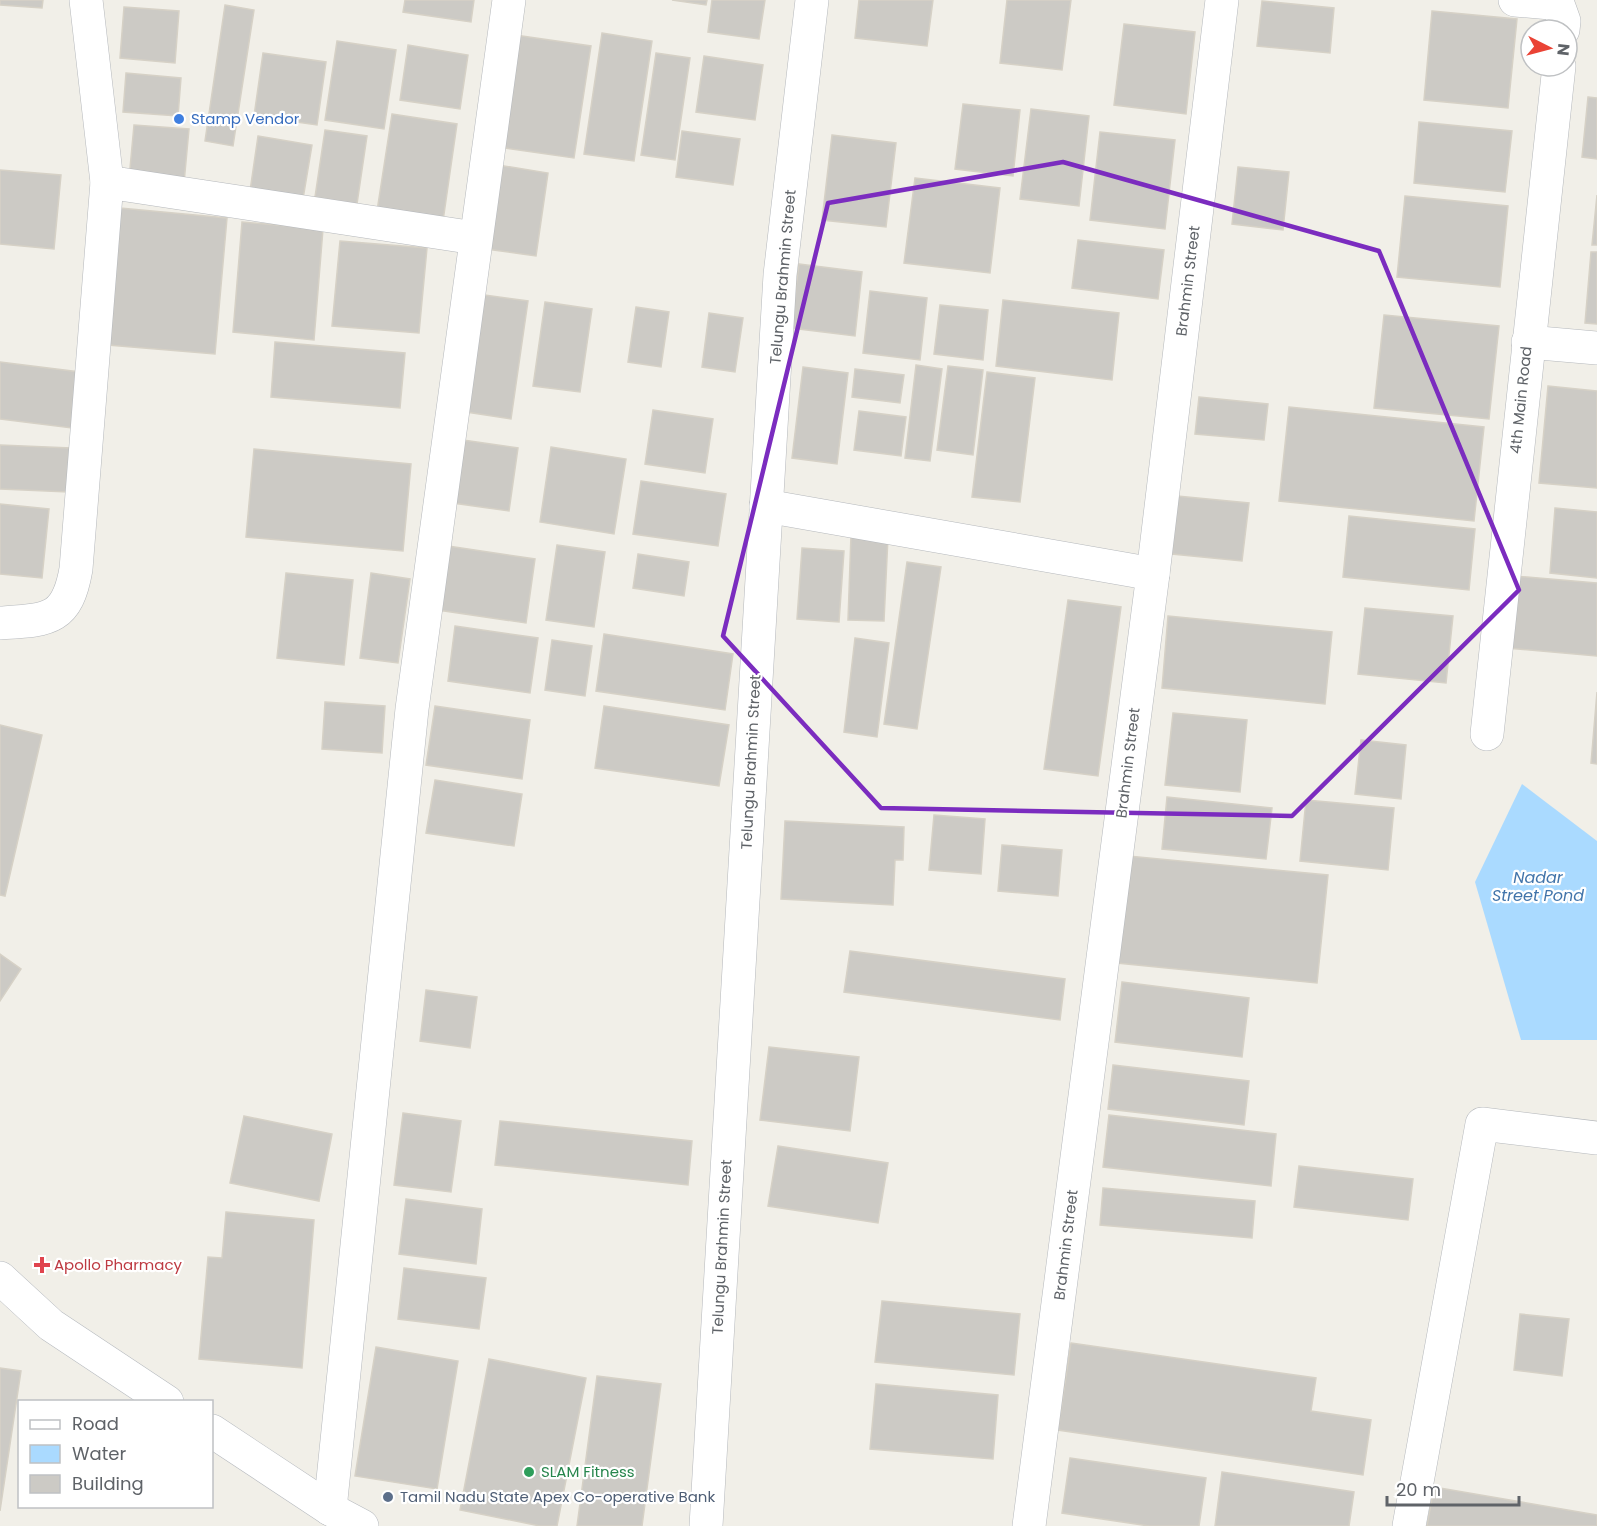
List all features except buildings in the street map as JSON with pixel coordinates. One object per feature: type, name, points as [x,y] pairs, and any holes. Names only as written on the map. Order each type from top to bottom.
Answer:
[{"type":"street","points":[[0,623],[35,621],[60,612],[72,592],[80,525],[107,182],[86,0]]},
{"type":"street","points":[[330,1509],[412,709],[509,0]]},
{"type":"street","name":"Telungu Brahmin Street","points":[[706,1526],[780,275],[812,0]]},
{"type":"street","name":"Brahmin Street","points":[[1029,1526],[1153,574],[1222,0]]},
{"type":"street","points":[[1515,0],[1551,3],[1559,7],[1563,18]]},
{"type":"street","name":"4th Main Road","points":[[1486,734],[1558,78]]},
{"type":"street","points":[[107,182],[475,238]]},
{"type":"street","points":[[1528,342],[1597,348]]},
{"type":"street","points":[[766,506],[1153,574]]},
{"type":"street","points":[[1409,1526],[1482,1124],[1597,1138]]},
{"type":"street","points":[[0,1278],[51,1325],[165,1400]]},
{"type":"street","points":[[213,1432],[330,1509],[362,1526]]},
{"type":"highlighted area","points":[[1063,162],[1379,251],[1519,590],[1292,816],[881,808],[723,636],[828,203]]},
{"type":"water","name":"Nadar Street Pond","points":[[1522,784],[1597,841],[1597,1040],[1521,1040],[1475,882]]},
{"type":"place","name":"Stamp Vendor","points":[[179,119]]},
{"type":"place","name":"Apollo Pharmacy","points":[[42,1265]]},
{"type":"place","name":"SLAM Fitness","points":[[529,1472]]},
{"type":"place","name":"Tamil Nadu State Apex Co-operative Bank","points":[[388,1497]]}]
